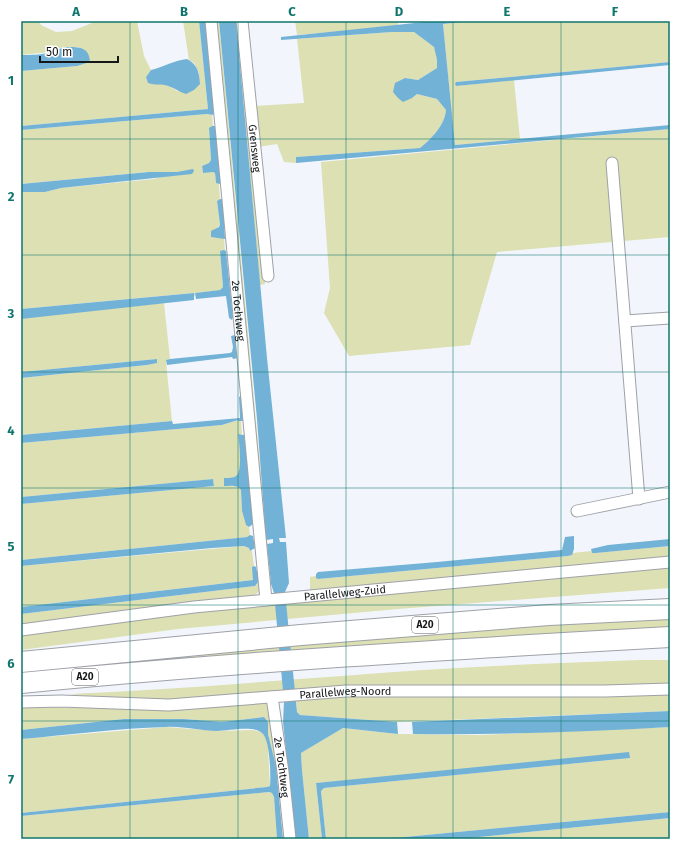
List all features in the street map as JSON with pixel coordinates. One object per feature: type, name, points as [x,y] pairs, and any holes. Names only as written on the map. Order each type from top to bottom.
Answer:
[{"type":"highway","name":"A20","points":[[549,615],[571,604],[670,596]]},
{"type":"highway","name":"A20","points":[[21,662],[301,635],[549,615],[670,609]]},
{"type":"highway","name":"A20","points":[[21,683],[270,662],[670,637]]},
{"type":"highway","name":"A20","points":[[524,645],[544,653],[670,651]]},
{"type":"street","name":"2e Tochtweg","points":[[211,21],[269,600]]},
{"type":"street","name":"Grensweg","points":[[242,21],[268,276]]},
{"type":"street","points":[[612,163],[639,499]]},
{"type":"street","points":[[625,322],[670,318]]},
{"type":"street","points":[[577,511],[670,492]]},
{"type":"street","name":"Parallelweg-Zuid","points":[[21,630],[147,612],[670,562]]},
{"type":"street","name":"Parallelweg-Noord","points":[[21,702],[61,700],[169,705],[346,691],[606,691],[670,689]]},
{"type":"street","name":"2e Tochtweg","points":[[276,696],[290,839]]},
{"type":"green space","points":[[21,21],[39,21],[41,25],[56,32],[72,31],[92,23],[92,21],[137,21],[144,56],[151,70],[146,77],[169,86],[177,91],[199,73],[194,63],[189,60],[183,21],[199,21],[208,109],[21,126],[21,71],[77,66],[90,62],[79,47],[59,48],[50,52],[21,55]]},
{"type":"green space","points":[[216,21],[219,21],[271,584],[269,583]]},
{"type":"green space","points":[[236,21],[240,21],[265,284],[260,285]]},
{"type":"green space","points":[[295,21],[398,21],[398,26],[297,35]]},
{"type":"green space","points":[[473,21],[670,21],[670,62],[456,82],[456,86],[514,80],[520,139],[455,145],[443,24]]},
{"type":"green space","points":[[392,32],[414,32],[434,47],[437,68],[418,80],[405,78],[395,84],[412,98],[417,94],[437,99],[446,110],[440,126],[433,136],[420,148],[296,157],[296,163],[284,162],[277,144],[258,147],[254,106],[304,103],[297,39]]},
{"type":"green space","points":[[207,114],[212,115],[213,126],[209,129],[211,160],[209,163],[202,166],[203,173],[213,171],[215,173],[216,183],[219,184],[220,199],[217,201],[220,224],[211,237],[224,238],[225,251],[220,251],[223,287],[220,290],[195,293],[195,296],[193,293],[21,309],[21,192],[45,192],[61,188],[154,179],[177,172],[148,172],[21,184],[21,130]]},
{"type":"green space","points":[[670,129],[670,237],[497,252],[470,345],[349,356],[324,313],[330,288],[321,162]]},
{"type":"green space","points":[[164,303],[170,359],[166,360],[166,362],[172,421],[21,435],[21,378],[147,365],[157,363],[157,359],[21,372],[21,317]]},
{"type":"green space","points":[[238,420],[241,421],[242,434],[238,434],[240,456],[239,473],[237,476],[232,478],[224,478],[224,486],[235,486],[241,490],[242,511],[246,525],[249,527],[250,535],[247,537],[21,560],[21,504],[214,486],[213,479],[21,497],[21,443],[222,425]]},
{"type":"green space","points":[[244,546],[252,551],[254,566],[253,580],[21,607],[21,566]]},
{"type":"green space","points":[[670,546],[670,556],[310,591],[310,577],[316,576],[318,579],[568,556],[572,555],[572,553],[591,551],[592,553],[596,553]]},
{"type":"green space","points":[[670,568],[670,588],[398,609],[178,629],[21,650],[21,634],[179,612]]},
{"type":"green space","points":[[259,581],[259,592],[253,596],[21,625],[21,614],[255,586]]},
{"type":"green space","points":[[670,618],[670,630],[21,675],[21,670],[299,644],[612,620]]},
{"type":"green space","points":[[670,660],[670,685],[173,701],[94,697],[70,694],[450,668]]},
{"type":"green space","points":[[670,693],[670,711],[397,722],[300,715],[297,712],[296,701],[297,699],[347,695]]},
{"type":"green space","points":[[263,702],[268,705],[288,839],[283,839],[277,776],[266,720],[264,717],[222,722],[184,719],[124,719],[21,730],[21,707],[178,709]]},
{"type":"green space","points":[[167,727],[217,731],[253,730],[261,732],[265,736],[268,748],[270,786],[21,813],[21,739]]},
{"type":"green space","points":[[670,727],[670,812],[384,839],[326,839],[321,791],[324,788],[630,758],[316,783],[322,839],[309,839],[301,753],[343,728],[398,734],[480,735]]},
{"type":"green space","points":[[269,792],[272,793],[274,797],[277,839],[21,839],[21,816]]},
{"type":"green space","points":[[670,818],[670,839],[459,839]]},
{"type":"water","points":[[199,21],[208,21],[215,111],[213,115],[207,114],[21,130],[21,126],[208,109]]},
{"type":"water","points":[[219,21],[236,21],[267,358],[286,538],[279,538],[280,542],[286,542],[289,583],[285,592],[297,712],[300,715],[397,722],[398,734],[343,728],[301,753],[309,839],[295,839],[283,722],[284,702],[274,593],[271,584],[267,544],[273,543],[273,539],[266,540],[257,419]]},
{"type":"water","points":[[434,21],[473,21],[443,24],[455,145],[670,125],[670,129],[296,163],[296,157],[420,148],[433,136],[440,126],[446,110],[437,99],[417,94],[403,102],[393,92],[395,83],[405,78],[418,80],[437,68],[434,47],[414,32],[392,32],[281,40],[281,37]]},
{"type":"water","points":[[67,47],[83,49],[88,53],[90,62],[77,66],[21,71],[21,55],[44,54]]},
{"type":"water","points":[[187,59],[196,66],[198,72],[200,84],[194,90],[186,94],[166,85],[148,83],[146,77],[151,70]]},
{"type":"water","points":[[670,62],[670,65],[456,86],[455,84],[456,82]]},
{"type":"water","points":[[215,126],[216,129],[221,183],[219,184],[216,183],[215,173],[203,173],[202,166],[209,163],[211,160],[209,128]]},
{"type":"water","points":[[193,169],[194,171],[192,174],[61,188],[45,192],[21,192],[21,184],[149,172],[177,172]]},
{"type":"water","points":[[223,199],[225,239],[211,237],[211,231],[219,227],[220,224],[217,201]]},
{"type":"water","points":[[220,251],[226,251],[233,317],[232,320],[229,318],[226,296],[196,299],[195,293],[220,290],[223,287]]},
{"type":"water","points":[[194,293],[194,300],[21,319],[21,309]]},
{"type":"water","points":[[235,335],[238,358],[233,359],[232,357],[167,365],[166,360],[170,359],[230,353],[232,352],[233,347],[231,336]]},
{"type":"water","points":[[157,359],[157,363],[147,365],[21,378],[21,372]]},
{"type":"water","points":[[241,396],[243,421],[238,420],[222,425],[21,443],[21,435],[172,421],[173,424],[240,418],[239,397]]},
{"type":"water","points":[[238,434],[244,435],[249,469],[253,524],[249,527],[246,525],[242,511],[241,490],[235,486],[224,486],[224,478],[232,478],[238,473],[240,456]]},
{"type":"water","points":[[213,479],[214,486],[21,504],[21,497]]},
{"type":"water","points":[[250,535],[253,536],[255,548],[250,551],[249,548],[244,546],[212,548],[21,566],[21,560],[247,537]]},
{"type":"water","points":[[574,536],[574,549],[572,555],[568,556],[316,578],[316,574],[318,572],[562,550],[565,537]]},
{"type":"water","points":[[670,539],[670,546],[596,553],[592,553],[591,549],[608,545]]},
{"type":"water","points":[[252,567],[256,567],[259,581],[255,586],[21,614],[21,607],[253,580]]},
{"type":"water","points":[[670,711],[670,727],[606,730],[510,734],[413,734],[412,722]]},
{"type":"water","points":[[264,717],[268,722],[268,734],[276,766],[283,839],[277,839],[274,797],[272,793],[269,792],[21,816],[21,813],[267,787],[270,786],[270,774],[267,742],[262,733],[253,729],[217,731],[172,727],[148,728],[21,739],[21,730],[124,719],[184,719],[222,722]]},
{"type":"water","points":[[629,752],[630,758],[324,788],[321,791],[326,839],[322,839],[316,783]]},
{"type":"water","points":[[670,812],[670,818],[459,839],[384,839]]}]
